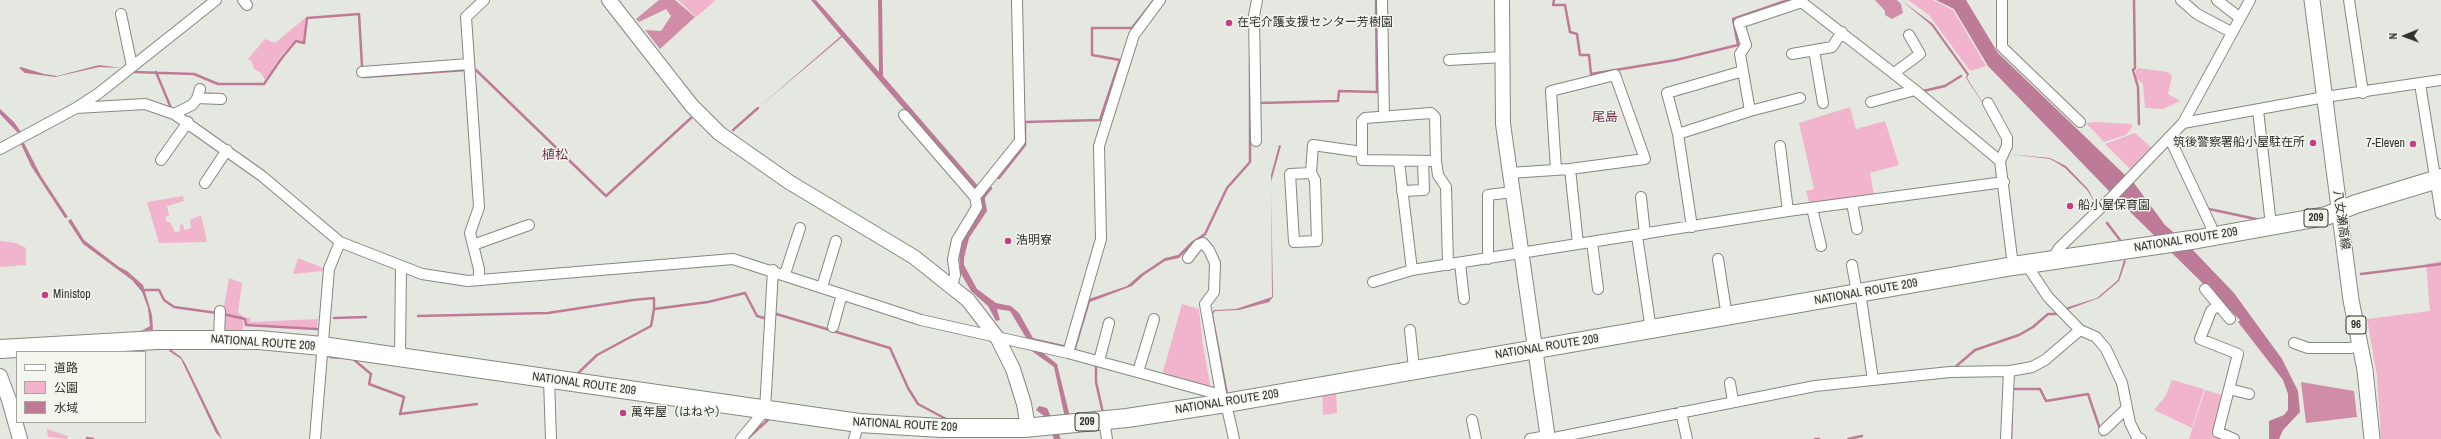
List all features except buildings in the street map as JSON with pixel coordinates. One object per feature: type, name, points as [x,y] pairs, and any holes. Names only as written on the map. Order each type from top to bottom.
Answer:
[{"type":"highway","name":"NATIONAL ROUTE 209","points":[[0,349],[157,340],[219,339],[322,346],[765,410],[856,431],[1028,427],[1104,420],[1651,330],[2020,265],[2186,240],[2326,216],[2340,210],[2438,179]]},
{"type":"main road","name":"八女瀬高線","points":[[2312,0],[2351,300],[2360,346],[2372,439]]},
{"type":"street","points":[[0,150],[76,108],[216,0]]},
{"type":"street","points":[[479,280],[479,269],[470,234],[479,207],[466,17],[484,0]]},
{"type":"street","points":[[609,0],[692,106],[719,133],[789,182],[914,257],[968,300],[998,339],[1013,369],[1022,397],[1028,427]]},
{"type":"street","points":[[975,197],[1020,141],[1017,0]]},
{"type":"street","points":[[1068,353],[1101,239],[1099,146],[1134,35],[1160,0]]},
{"type":"street","points":[[1256,141],[1254,16],[1257,0]]},
{"type":"street","points":[[1382,0],[1384,116]]},
{"type":"street","points":[[1502,0],[1503,124],[1548,438]]},
{"type":"street","points":[[2002,0],[2002,47],[2080,122]]},
{"type":"street","points":[[2181,0],[2197,14],[2231,32]]},
{"type":"street","points":[[2217,0],[2240,18]]},
{"type":"street","points":[[2052,260],[2059,248],[2111,198],[2183,123],[2231,32],[2250,0]]},
{"type":"street","points":[[2349,0],[2363,93]]},
{"type":"street","points":[[1750,111],[1740,54],[1746,45],[1739,23],[1801,1],[1894,73],[2000,161]]},
{"type":"street","points":[[121,14],[132,66]]},
{"type":"street","points":[[1792,54],[1832,47],[1842,32]]},
{"type":"street","points":[[1894,73],[1920,54],[1909,34]]},
{"type":"street","points":[[1814,50],[1823,102]]},
{"type":"street","points":[[1449,60],[1503,57]]},
{"type":"street","points":[[362,72],[469,64]]},
{"type":"street","points":[[1692,227],[1678,134],[1667,92],[1743,71]]},
{"type":"street","points":[[1509,173],[1556,170],[1570,169],[1645,159],[1615,75],[1551,91],[1556,170]]},
{"type":"street","points":[[2183,123],[2324,98],[2441,80]]},
{"type":"street","points":[[2420,84],[2438,179],[2441,214]]},
{"type":"street","points":[[1871,102],[1915,90]]},
{"type":"street","points":[[174,114],[192,105],[199,94],[221,99]]},
{"type":"street","points":[[1678,134],[1750,111],[1800,98]]},
{"type":"street","points":[[1988,103],[2007,138],[2007,146],[2000,161],[2020,265],[2080,330],[2096,337],[2106,348],[2122,383],[2130,423],[2137,437],[2141,439]]},
{"type":"street","points":[[76,108],[145,104],[174,114],[188,122],[262,176],[340,242],[422,274],[445,279],[479,280],[733,259],[773,270],[921,320],[998,339],[1040,346],[1099,361],[1138,372],[1223,400]]},
{"type":"street","points":[[2258,110],[2271,225]]},
{"type":"street","points":[[1436,161],[1399,162],[1381,159],[1362,160],[1362,121],[1365,118],[1431,113],[1435,117],[1436,161],[1438,175],[1446,187],[1448,265]]},
{"type":"street","points":[[904,116],[975,197],[977,206],[957,240],[953,259],[955,274],[952,286]]},
{"type":"street","points":[[161,160],[188,122]]},
{"type":"street","points":[[2169,137],[2211,226],[2210,236]]},
{"type":"street","points":[[1312,173],[1290,174],[1294,242],[1317,241],[1315,180],[1312,173],[1312,146],[1362,152]]},
{"type":"street","points":[[1780,146],[1788,211]]},
{"type":"street","points":[[205,183],[227,150]]},
{"type":"street","points":[[1402,191],[1424,190],[1423,161]]},
{"type":"street","points":[[1399,162],[1412,270]]},
{"type":"street","points":[[1570,169],[1578,244]]},
{"type":"street","points":[[1373,282],[1412,270],[1522,254],[1788,211],[2004,182]]},
{"type":"street","points":[[1488,259],[1488,194],[1512,192]]},
{"type":"street","points":[[1642,197],[1641,235],[1651,330]]},
{"type":"street","points":[[1852,203],[1857,229]]},
{"type":"street","points":[[1812,208],[1821,246]]},
{"type":"street","points":[[473,245],[529,225]]},
{"type":"street","points":[[785,274],[800,228]]},
{"type":"street","points":[[822,287],[836,241]]},
{"type":"street","points":[[315,439],[329,269],[340,242]]},
{"type":"street","points":[[1592,242],[1598,289]]},
{"type":"street","points":[[1188,258],[1198,245],[1203,243],[1209,250],[1215,263],[1214,292],[1205,304],[1223,400],[1234,439]]},
{"type":"street","points":[[1718,259],[1727,317]]},
{"type":"street","points":[[1460,263],[1464,299]]},
{"type":"street","points":[[1852,265],[1873,380]]},
{"type":"street","points":[[400,358],[401,266]]},
{"type":"street","points":[[741,439],[765,410],[773,270]]},
{"type":"street","points":[[2205,290],[2230,319]]},
{"type":"street","points":[[833,327],[842,294]]},
{"type":"street","points":[[2218,305],[2211,311],[2200,339],[2238,354],[2218,432],[2234,439]]},
{"type":"street","points":[[219,339],[220,311]]},
{"type":"street","points":[[1138,372],[1154,319]]},
{"type":"street","points":[[1099,361],[1109,323]]},
{"type":"street","points":[[1410,330],[1414,369]]},
{"type":"street","points":[[1530,439],[1548,438],[1815,386],[1950,372],[2009,371],[2032,367],[2045,360],[2080,330]]},
{"type":"street","points":[[2294,343],[2308,348],[2350,348],[2360,346]]},
{"type":"street","points":[[2006,439],[2009,371]]},
{"type":"street","points":[[0,376],[9,400],[20,439]]},
{"type":"street","points":[[550,379],[552,439]]},
{"type":"street","points":[[1730,383],[1732,402]]},
{"type":"street","points":[[2229,389],[2249,394]]},
{"type":"street","points":[[2104,430],[2127,408]]},
{"type":"street","points":[[1681,412],[1687,439]]},
{"type":"street","points":[[1104,420],[1106,439]]},
{"type":"street","points":[[1472,420],[1476,439]]},
{"type":"green space","points":[[678,0],[716,0],[696,17]]},
{"type":"green space","points":[[1908,0],[1933,0],[1953,10],[1986,66],[1970,71],[1929,15]]},
{"type":"green space","points":[[305,18],[306,26],[303,42],[295,41],[280,57],[265,80],[261,73],[254,69],[252,62],[248,59],[265,39],[275,43]]},
{"type":"green space","points":[[2139,68],[2168,72],[2172,76],[2168,94],[2180,101],[2163,109],[2145,108],[2143,84],[2136,78],[2136,70]]},
{"type":"green space","points":[[1850,107],[1856,129],[1885,121],[1899,165],[1870,173],[1874,195],[1810,205],[1806,191],[1814,189],[1799,123]]},
{"type":"green space","points":[[2095,122],[2130,124],[2133,126],[2126,135],[2104,142],[2086,123]]},
{"type":"green space","points":[[2135,133],[2154,150],[2132,171],[2105,144]]},
{"type":"green space","points":[[183,196],[184,201],[167,206],[169,216],[165,217],[167,222],[170,222],[175,232],[180,231],[180,225],[183,224],[184,230],[191,228],[190,220],[201,215],[207,242],[159,243],[147,202]]},
{"type":"green space","points":[[0,241],[16,243],[26,248],[26,265],[0,267]]},
{"type":"green space","points":[[298,258],[323,268],[323,271],[293,274]]},
{"type":"green space","points":[[2441,261],[2441,439],[2381,439],[2377,376],[2367,319],[2430,311],[2426,264]]},
{"type":"green space","points":[[229,278],[242,283],[238,313],[243,316],[243,331],[223,330],[223,312]]},
{"type":"green space","points":[[1182,304],[1199,309],[1203,346],[1211,389],[1162,375]]},
{"type":"green space","points":[[246,318],[250,318],[250,322],[318,319],[317,328],[247,324]]},
{"type":"green space","points":[[2172,380],[2204,389],[2192,428],[2154,410],[2165,397]]},
{"type":"green space","points":[[2205,390],[2222,395],[2212,435],[2221,439],[2189,439]]},
{"type":"green space","points":[[1336,391],[1337,413],[1323,415],[1322,392]]},
{"type":"green space","points":[[47,429],[68,436],[67,439],[48,437]]},
{"type":"shaded area","points":[[659,0],[675,0],[695,17],[660,49],[645,30],[661,31],[671,16],[666,9],[639,22],[636,19]]},
{"type":"shaded area","points":[[1875,0],[1897,0],[1901,4],[1903,13],[1892,19],[1885,15],[1885,11]]},
{"type":"shaded area","points":[[2301,382],[2354,391],[2357,417],[2306,423]]},
{"type":"water","points":[[811,0],[816,0],[879,72],[878,0],[882,0],[883,76],[979,187],[974,190],[842,37],[758,108],[841,36]]},
{"type":"water","points":[[1901,0],[1933,24],[1969,74],[1967,78],[2002,133],[1966,78],[1967,75],[1931,25]]},
{"type":"water","points":[[1936,0],[1966,0],[1998,53],[2126,176],[2128,175],[2165,225],[2190,247],[2234,293],[2282,359],[2298,391],[2300,412],[2283,430],[2279,439],[2269,439],[2269,421],[2284,415],[2288,410],[2288,394],[2283,380],[2238,322],[2240,320],[2112,194],[1988,66],[1954,9]]},
{"type":"water","points":[[99,65],[121,68],[99,67],[55,77],[25,73],[19,68],[21,67],[44,74],[57,76]]},
{"type":"water","points":[[0,109],[14,122],[21,132],[18,133],[0,114]]},
{"type":"water","points":[[24,143],[41,176],[68,217],[65,218],[31,166],[21,144]]},
{"type":"water","points":[[1279,145],[1281,146],[1271,182],[1271,175]]},
{"type":"water","points":[[2008,154],[2050,158],[2066,166],[2088,189],[2097,206],[2087,190],[2065,168],[2057,163],[2050,159]]},
{"type":"water","points":[[1271,188],[1273,297],[1269,302],[1239,310],[1215,311],[1213,314],[1228,393],[1226,394],[1211,314],[1214,310],[1236,309],[1272,297]]},
{"type":"water","points":[[984,194],[987,211],[969,238],[964,258],[964,265],[977,289],[996,303],[1011,306],[1019,313],[1033,338],[1073,347],[1089,299],[1127,286],[1141,274],[1165,258],[1178,255],[1191,242],[1206,232],[1206,235],[1195,242],[1179,258],[1165,261],[1144,275],[1132,286],[1090,302],[1076,349],[1038,349],[1057,364],[1069,413],[1075,418],[1065,418],[1054,367],[1029,349],[1028,341],[1010,311],[997,309],[1000,320],[996,321],[988,306],[971,291],[960,272],[959,249],[963,238],[981,209],[980,199]]},
{"type":"water","points":[[71,219],[84,240],[119,267],[127,271],[143,285],[152,315],[153,330],[141,331],[150,326],[148,308],[142,292],[132,280],[83,244],[68,221]]},
{"type":"water","points":[[2124,260],[2126,261],[2119,281],[2099,298],[2064,311],[2062,309],[2097,298],[2118,280]]},
{"type":"water","points":[[170,349],[181,357],[185,363],[222,439],[216,433],[181,359],[169,351]]},
{"type":"water","points":[[1039,406],[1047,408],[1061,439],[1054,439],[1044,416],[1036,410]]},
{"type":"waterway","points":[[999,178],[1025,145],[1025,122],[1100,120],[1120,60],[1092,55],[1092,28],[1132,28],[1154,0]]},
{"type":"waterway","points":[[1259,103],[1338,101],[1339,91],[1377,92],[1376,0]]},
{"type":"waterway","points":[[1554,0],[1553,5],[1565,5],[1570,32],[1577,34],[1580,55],[1589,55],[1591,74],[1676,60],[1738,45],[1733,19],[1788,0]]},
{"type":"waterway","points":[[2134,0],[2135,68],[2133,70],[2138,87],[2139,124]]},
{"type":"waterway","points":[[134,72],[194,74],[218,84],[264,84],[281,59],[296,41],[304,43],[307,18],[359,14],[362,66]]},
{"type":"waterway","points":[[1205,234],[1227,188],[1250,162],[1250,63]]},
{"type":"waterway","points":[[363,77],[466,70]]},
{"type":"waterway","points":[[471,70],[476,70],[606,196],[691,118]]},
{"type":"waterway","points":[[156,72],[171,108]]},
{"type":"waterway","points":[[1923,91],[1945,86],[1961,76]]},
{"type":"waterway","points":[[733,130],[758,108]]},
{"type":"waterway","points":[[984,197],[991,188]]},
{"type":"waterway","points":[[2209,209],[2256,219]]},
{"type":"waterway","points":[[2107,223],[2120,240]]},
{"type":"waterway","points":[[2361,274],[2441,264]]},
{"type":"waterway","points":[[145,290],[159,290],[164,300],[174,307],[217,313]]},
{"type":"waterway","points":[[418,316],[548,313],[654,298],[654,309],[708,302],[745,293],[757,316],[764,318],[767,314]]},
{"type":"waterway","points":[[575,376],[597,355],[651,326],[654,309]]},
{"type":"waterway","points":[[773,313],[890,348],[908,388],[918,404],[948,420]]},
{"type":"waterway","points":[[223,314],[245,319],[246,325],[317,329]]},
{"type":"waterway","points":[[1953,369],[1975,350],[2019,335],[2033,327],[2048,314],[2056,314]]},
{"type":"waterway","points":[[334,318],[366,317]]},
{"type":"waterway","points":[[330,357],[344,358]]},
{"type":"waterway","points":[[353,359],[371,374],[369,384],[404,397],[400,414],[477,404]]},
{"type":"waterway","points":[[1096,364],[1096,382],[1103,413]]},
{"type":"waterway","points":[[2013,389],[2040,389],[2046,401],[2088,394],[2102,435],[2105,433]]},
{"type":"waterway","points":[[2011,439],[2012,409]]},
{"type":"waterway","points":[[747,439],[769,419]]},
{"type":"waterway","points":[[1848,439],[1862,436]]},
{"type":"waterway","points":[[87,438],[93,439]]},
{"type":"place","name":"在宅介護支援センター芳樹園","points":[[1229,23]]},
{"type":"place","name":"筑後警察署船小屋駐在所","points":[[2313,143]]},
{"type":"place","name":"7-Eleven","points":[[2413,144]]},
{"type":"place","name":"船小屋保育園","points":[[2070,206]]},
{"type":"place","name":"浩明寮","points":[[1008,241]]},
{"type":"place","name":"Ministop","points":[[45,295]]},
{"type":"place","name":"萬年屋（はねや）","points":[[623,413]]},
{"type":"district","name":"尾島","points":[[1605,118]]},
{"type":"district","name":"植松","points":[[555,156]]}]
